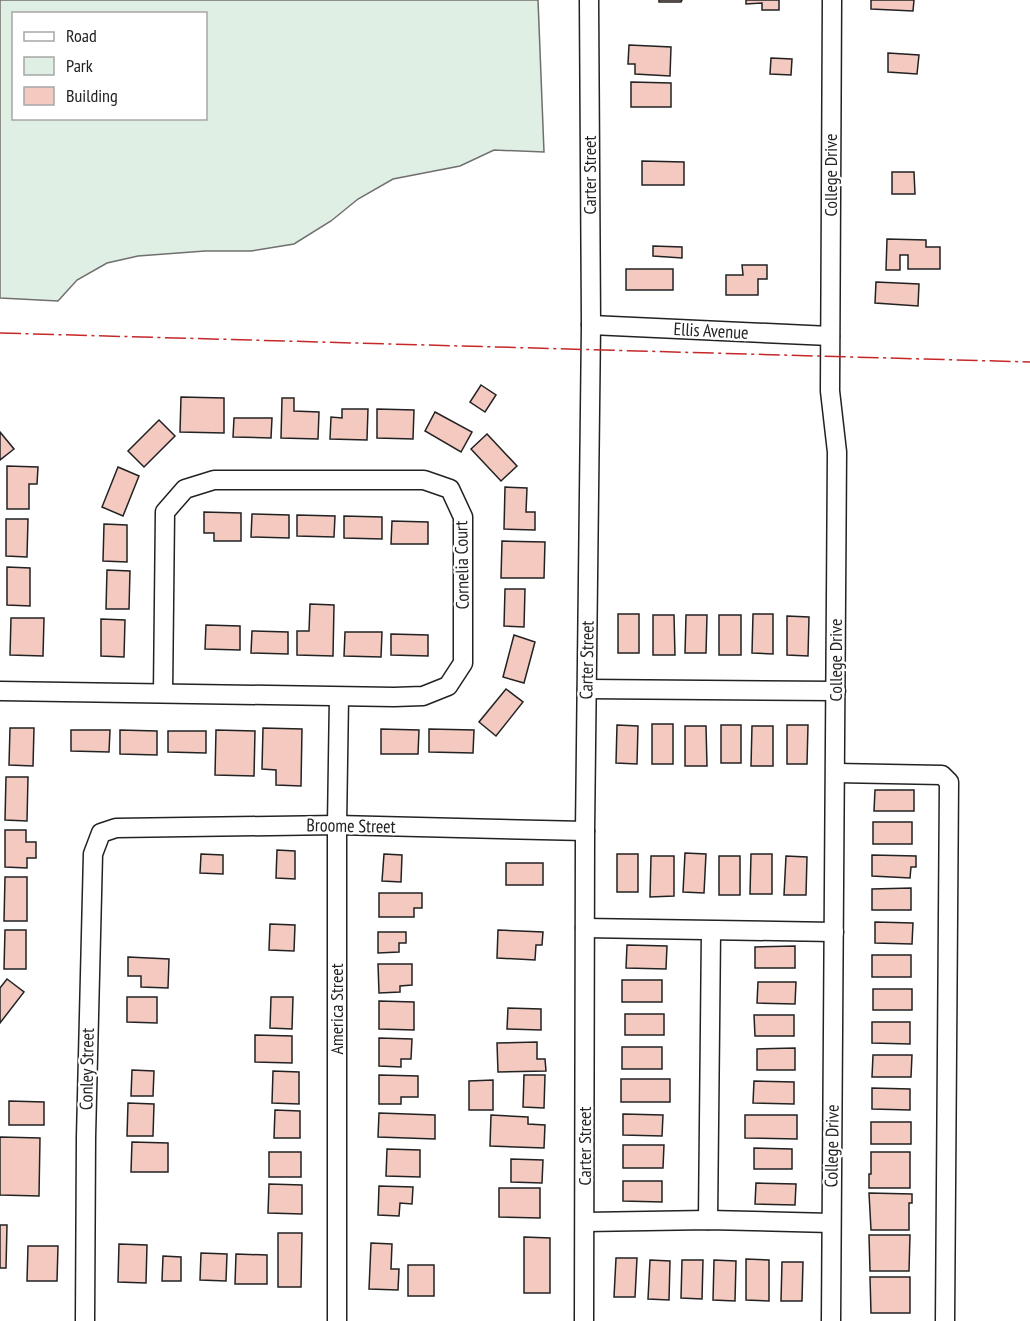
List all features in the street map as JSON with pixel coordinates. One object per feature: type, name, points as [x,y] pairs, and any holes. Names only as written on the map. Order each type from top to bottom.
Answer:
[{"type":"street","name":"Carter Street","points":[[584,1321],[585,831],[591,325],[589,0]]},
{"type":"street","name":"College Drive","points":[[831,1321],[837,452],[830,391],[832,0]]},
{"type":"street","name":"Ellis Avenue","points":[[591,325],[830,336]]},
{"type":"street","name":"Cornelia Court","points":[[0,691],[339,697],[423,696],[448,686],[463,663],[463,517],[450,489],[424,480],[214,480],[185,489],[165,512],[163,693]]},
{"type":"street","points":[[587,689],[836,691]]},
{"type":"street","name":"America Street","points":[[337,1321],[339,697]]},
{"type":"street","points":[[836,773],[942,775],[949,782],[945,1321]]},
{"type":"street","name":"Broome Street","points":[[116,828],[337,825],[585,831]]},
{"type":"street","name":"Conley Street","points":[[85,1321],[86,1137],[93,854],[102,833],[116,828]]},
{"type":"street","points":[[585,928],[834,932]]},
{"type":"street","points":[[708,1220],[711,931]]},
{"type":"street","points":[[585,1222],[708,1220],[831,1223]]},
{"type":"green space","points":[[0,0],[538,0],[544,152],[494,150],[460,166],[393,179],[358,199],[331,221],[294,244],[251,251],[205,251],[138,256],[107,263],[77,280],[58,301],[0,298]]},
{"type":"building","points":[[659,0],[682,0],[681,2],[659,2]]},
{"type":"building","points":[[746,0],[779,0],[779,10],[762,10],[762,3],[746,4]]},
{"type":"building","points":[[871,0],[914,0],[913,11],[871,9]]},
{"type":"building","points":[[629,45],[671,47],[670,76],[635,74],[635,64],[628,64]]},
{"type":"building","points":[[888,53],[919,55],[917,74],[888,72]]},
{"type":"building","points":[[771,58],[792,59],[791,75],[770,74]]},
{"type":"building","points":[[631,82],[671,83],[671,107],[631,107]]},
{"type":"building","points":[[642,161],[684,162],[684,185],[642,185]]},
{"type":"building","points":[[892,172],[914,172],[915,194],[892,194]]},
{"type":"building","points":[[887,239],[926,240],[926,247],[940,247],[940,269],[908,269],[908,255],[900,255],[900,270],[886,270]]},
{"type":"building","points":[[653,246],[682,247],[682,258],[653,256]]},
{"type":"building","points":[[742,265],[767,265],[767,279],[758,279],[758,295],[726,295],[726,275],[743,275]]},
{"type":"building","points":[[626,269],[673,269],[673,290],[626,290]]},
{"type":"building","points":[[876,282],[919,284],[918,306],[875,303]]},
{"type":"building","points":[[481,385],[496,395],[485,412],[470,402]]},
{"type":"building","points":[[181,397],[224,398],[224,433],[180,432]]},
{"type":"building","points":[[282,398],[294,398],[294,411],[319,412],[318,439],[281,438]]},
{"type":"building","points":[[342,409],[368,409],[367,440],[330,439],[331,417],[342,418]]},
{"type":"building","points":[[377,409],[414,410],[413,439],[377,438]]},
{"type":"building","points":[[435,412],[472,432],[461,452],[425,431]]},
{"type":"building","points":[[234,418],[272,418],[271,438],[233,437]]},
{"type":"building","points":[[159,420],[175,436],[144,467],[128,451]]},
{"type":"building","points":[[0,432],[14,449],[0,460]]},
{"type":"building","points":[[487,434],[517,466],[501,481],[471,449]]},
{"type":"building","points":[[7,466],[38,467],[37,484],[29,484],[29,509],[7,509]]},
{"type":"building","points":[[118,467],[139,476],[123,516],[102,507]]},
{"type":"building","points":[[505,487],[527,488],[526,512],[535,512],[535,530],[504,529]]},
{"type":"building","points":[[204,512],[241,513],[241,541],[214,541],[214,533],[204,533]]},
{"type":"building","points":[[252,514],[289,515],[289,538],[251,537]]},
{"type":"building","points":[[297,515],[335,516],[334,537],[297,536]]},
{"type":"building","points":[[344,516],[382,517],[382,539],[344,538]]},
{"type":"building","points":[[6,519],[28,519],[27,557],[6,556]]},
{"type":"building","points":[[392,521],[428,522],[428,544],[391,544]]},
{"type":"building","points":[[104,524],[127,525],[127,562],[103,561]]},
{"type":"building","points":[[502,541],[545,542],[544,578],[501,578]]},
{"type":"building","points":[[7,567],[30,568],[30,606],[7,605]]},
{"type":"building","points":[[107,570],[130,571],[129,609],[106,609]]},
{"type":"building","points":[[505,589],[525,589],[524,627],[504,626]]},
{"type":"building","points":[[310,604],[334,605],[333,656],[297,655],[297,631],[309,631]]},
{"type":"building","points":[[618,614],[639,614],[639,653],[618,653]]},
{"type":"building","points":[[753,614],[773,614],[773,654],[752,653]]},
{"type":"building","points":[[653,615],[674,615],[675,655],[653,655]]},
{"type":"building","points":[[686,615],[707,615],[706,653],[685,653]]},
{"type":"building","points":[[719,615],[741,615],[741,655],[719,655]]},
{"type":"building","points":[[787,616],[809,617],[808,656],[787,655]]},
{"type":"building","points":[[11,618],[44,618],[43,656],[10,655]]},
{"type":"building","points":[[101,619],[125,620],[124,657],[101,656]]},
{"type":"building","points":[[206,625],[240,626],[240,650],[205,649]]},
{"type":"building","points":[[252,631],[288,632],[288,654],[251,653]]},
{"type":"building","points":[[345,632],[382,632],[381,657],[344,656]]},
{"type":"building","points":[[391,634],[428,635],[428,656],[391,655]]},
{"type":"building","points":[[514,635],[535,642],[524,683],[503,677]]},
{"type":"building","points":[[506,689],[523,702],[496,736],[479,722]]},
{"type":"building","points":[[652,724],[673,724],[673,764],[652,764]]},
{"type":"building","points":[[617,725],[638,726],[637,764],[616,763]]},
{"type":"building","points":[[721,725],[741,725],[741,763],[721,763]]},
{"type":"building","points":[[787,725],[808,725],[807,764],[787,764]]},
{"type":"building","points":[[685,726],[706,726],[707,766],[685,766]]},
{"type":"building","points":[[752,726],[773,726],[773,766],[751,766]]},
{"type":"building","points":[[10,728],[34,728],[33,766],[9,765]]},
{"type":"building","points":[[263,728],[302,729],[301,786],[276,785],[276,770],[262,769]]},
{"type":"building","points":[[381,729],[419,730],[418,754],[381,754]]},
{"type":"building","points":[[429,729],[474,730],[473,753],[429,752]]},
{"type":"building","points":[[71,730],[110,730],[109,752],[71,751]]},
{"type":"building","points":[[120,730],[157,731],[157,755],[120,754]]},
{"type":"building","points":[[216,730],[255,731],[254,776],[215,775]]},
{"type":"building","points":[[168,731],[206,731],[206,753],[168,752]]},
{"type":"building","points":[[6,777],[28,777],[27,821],[5,820]]},
{"type":"building","points":[[875,790],[914,790],[914,811],[874,811]]},
{"type":"building","points":[[873,822],[912,822],[912,844],[873,844]]},
{"type":"building","points":[[5,830],[26,830],[26,842],[36,842],[36,858],[27,858],[27,868],[5,867]]},
{"type":"building","points":[[277,850],[295,851],[295,879],[276,878]]},
{"type":"building","points":[[685,853],[706,854],[704,893],[683,892]]},
{"type":"building","points":[[201,854],[223,855],[223,874],[200,873]]},
{"type":"building","points":[[384,854],[402,855],[401,882],[382,881]]},
{"type":"building","points":[[617,854],[638,854],[638,892],[617,892]]},
{"type":"building","points":[[751,854],[772,854],[772,894],[750,894]]},
{"type":"building","points":[[872,855],[916,856],[916,867],[911,867],[910,878],[872,876]]},
{"type":"building","points":[[651,856],[674,856],[674,896],[650,897]]},
{"type":"building","points":[[719,856],[740,856],[740,895],[719,895]]},
{"type":"building","points":[[786,856],[807,857],[806,895],[784,895]]},
{"type":"building","points":[[506,863],[543,863],[543,885],[506,885]]},
{"type":"building","points":[[5,877],[27,877],[27,921],[4,921]]},
{"type":"building","points":[[911,888],[911,910],[872,910],[872,889]]},
{"type":"building","points":[[379,893],[422,893],[422,908],[414,908],[414,917],[379,917]]},
{"type":"building","points":[[875,922],[913,923],[912,944],[875,943]]},
{"type":"building","points":[[270,924],[295,925],[294,951],[269,950]]},
{"type":"building","points":[[5,930],[26,930],[26,969],[4,969]]},
{"type":"building","points":[[498,930],[543,932],[542,945],[536,945],[535,960],[497,958]]},
{"type":"building","points":[[378,932],[406,932],[406,943],[399,943],[399,952],[378,953]]},
{"type":"building","points":[[627,945],[667,946],[666,969],[626,968]]},
{"type":"building","points":[[795,946],[795,968],[755,968],[755,947]]},
{"type":"building","points":[[872,955],[911,955],[911,977],[872,977]]},
{"type":"building","points":[[128,957],[169,959],[168,988],[141,987],[141,976],[128,976]]},
{"type":"building","points":[[378,964],[412,964],[412,985],[400,986],[400,992],[379,993]]},
{"type":"building","points":[[7,979],[24,992],[0,1023],[0,988]]},
{"type":"building","points":[[622,980],[662,980],[662,1002],[622,1002]]},
{"type":"building","points":[[758,982],[796,982],[795,1004],[757,1003]]},
{"type":"building","points":[[873,989],[912,989],[912,1010],[873,1010]]},
{"type":"building","points":[[127,997],[157,997],[157,1023],[127,1022]]},
{"type":"building","points":[[271,997],[293,997],[292,1029],[270,1028]]},
{"type":"building","points":[[379,1001],[414,1002],[414,1030],[379,1029]]},
{"type":"building","points":[[508,1008],[541,1009],[541,1030],[507,1029]]},
{"type":"building","points":[[625,1014],[664,1014],[664,1035],[625,1035]]},
{"type":"building","points":[[754,1015],[794,1015],[794,1036],[755,1036]]},
{"type":"building","points":[[872,1022],[910,1022],[910,1044],[872,1043]]},
{"type":"building","points":[[255,1035],[292,1036],[292,1063],[255,1062]]},
{"type":"building","points":[[379,1038],[412,1039],[411,1059],[401,1059],[401,1067],[379,1066]]},
{"type":"building","points":[[537,1042],[537,1059],[545,1059],[546,1071],[498,1072],[497,1043]]},
{"type":"building","points":[[622,1047],[662,1047],[662,1069],[622,1069]]},
{"type":"building","points":[[795,1048],[795,1070],[757,1070],[757,1049]]},
{"type":"building","points":[[873,1055],[912,1055],[911,1077],[872,1077]]},
{"type":"building","points":[[132,1070],[154,1071],[153,1096],[131,1096]]},
{"type":"building","points":[[273,1071],[299,1072],[299,1104],[272,1103]]},
{"type":"building","points":[[379,1075],[418,1076],[418,1097],[401,1097],[401,1104],[379,1104]]},
{"type":"building","points":[[524,1075],[545,1075],[544,1108],[523,1107]]},
{"type":"building","points":[[621,1079],[670,1079],[670,1102],[621,1102]]},
{"type":"building","points":[[493,1080],[493,1110],[469,1110],[469,1081]]},
{"type":"building","points":[[754,1081],[794,1082],[794,1104],[753,1103]]},
{"type":"building","points":[[872,1088],[910,1089],[910,1110],[872,1109]]},
{"type":"building","points":[[9,1101],[44,1102],[44,1125],[9,1125]]},
{"type":"building","points":[[128,1103],[154,1104],[153,1136],[127,1136]]},
{"type":"building","points":[[275,1110],[300,1111],[300,1138],[274,1138]]},
{"type":"building","points":[[379,1113],[435,1115],[435,1139],[378,1137]]},
{"type":"building","points":[[623,1114],[663,1115],[662,1136],[623,1135]]},
{"type":"building","points":[[491,1115],[528,1117],[528,1124],[545,1125],[544,1148],[490,1146]]},
{"type":"building","points":[[745,1115],[797,1115],[797,1139],[745,1138]]},
{"type":"building","points":[[871,1122],[911,1122],[911,1144],[871,1144]]},
{"type":"building","points":[[0,1137],[40,1138],[39,1196],[0,1195]]},
{"type":"building","points":[[132,1142],[168,1143],[168,1172],[131,1172]]},
{"type":"building","points":[[623,1145],[664,1145],[663,1168],[623,1168]]},
{"type":"building","points":[[754,1148],[792,1149],[792,1169],[754,1169]]},
{"type":"building","points":[[387,1149],[420,1150],[420,1177],[386,1176]]},
{"type":"building","points":[[269,1152],[301,1152],[301,1177],[269,1177]]},
{"type":"building","points":[[871,1152],[910,1152],[910,1188],[869,1188]]},
{"type":"building","points":[[511,1159],[543,1160],[542,1183],[511,1182]]},
{"type":"building","points":[[623,1181],[662,1181],[662,1202],[623,1201]]},
{"type":"building","points":[[756,1183],[796,1184],[795,1205],[755,1204]]},
{"type":"building","points":[[269,1184],[302,1185],[302,1214],[268,1213]]},
{"type":"building","points":[[379,1186],[413,1187],[412,1204],[400,1203],[399,1216],[378,1215]]},
{"type":"building","points":[[499,1188],[540,1188],[540,1218],[499,1217]]},
{"type":"building","points":[[869,1193],[912,1194],[912,1203],[909,1203],[909,1230],[871,1230]]},
{"type":"building","points":[[0,1225],[7,1225],[6,1268],[0,1268]]},
{"type":"building","points":[[278,1233],[302,1233],[301,1287],[278,1287]]},
{"type":"building","points":[[869,1235],[910,1235],[909,1271],[870,1271]]},
{"type":"building","points":[[524,1237],[550,1238],[550,1293],[524,1293]]},
{"type":"building","points":[[371,1243],[392,1244],[391,1269],[399,1269],[398,1290],[369,1289]]},
{"type":"building","points":[[119,1244],[147,1245],[146,1283],[118,1282]]},
{"type":"building","points":[[28,1246],[58,1246],[57,1281],[27,1281]]},
{"type":"building","points":[[201,1253],[227,1254],[226,1281],[200,1280]]},
{"type":"building","points":[[236,1254],[267,1255],[267,1284],[235,1284]]},
{"type":"building","points":[[163,1256],[181,1257],[181,1281],[162,1281]]},
{"type":"building","points":[[616,1258],[637,1258],[635,1297],[614,1297]]},
{"type":"building","points":[[746,1259],[769,1260],[769,1301],[746,1300]]},
{"type":"building","points":[[650,1260],[670,1261],[669,1300],[648,1299]]},
{"type":"building","points":[[682,1260],[703,1260],[702,1299],[681,1298]]},
{"type":"building","points":[[714,1260],[736,1261],[735,1301],[713,1300]]},
{"type":"building","points":[[782,1262],[803,1262],[802,1301],[781,1301]]},
{"type":"building","points":[[408,1265],[434,1265],[434,1296],[408,1296]]},
{"type":"building","points":[[870,1277],[910,1277],[910,1313],[871,1313]]},
{"type":"power","points":[[0,333],[1030,362]]}]
